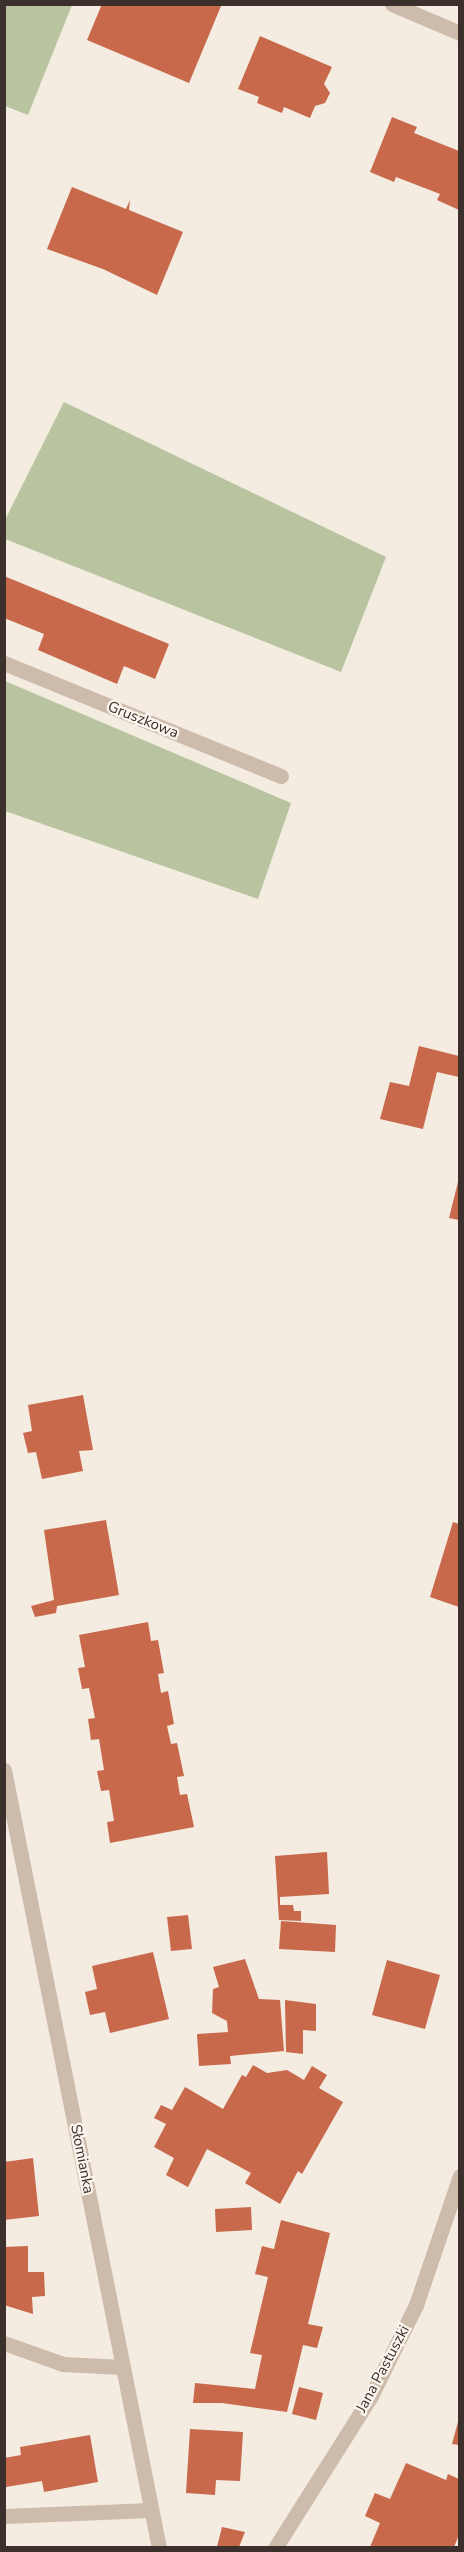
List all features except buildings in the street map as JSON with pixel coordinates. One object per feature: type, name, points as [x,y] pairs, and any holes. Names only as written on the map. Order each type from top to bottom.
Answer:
[{"type":"street","points":[[392,4],[459,33]]},
{"type":"street","name":"Gruszkowa","points":[[4,663],[281,776]]},
{"type":"street","name":"Słomianka","points":[[4,1770],[159,2547]]},
{"type":"street","name":"Jana Pastuszki","points":[[275,2547],[371,2396],[416,2305],[459,2176]]},
{"type":"street","points":[[4,2343],[63,2364],[123,2367]]},
{"type":"street","points":[[4,2516],[150,2510]]},
{"type":"green space","points":[[4,5],[72,5],[28,115],[5,106]]},
{"type":"green space","points":[[64,402],[386,557],[341,672],[5,539],[5,520]]},
{"type":"green space","points":[[5,681],[291,803],[258,899],[5,811]]}]
